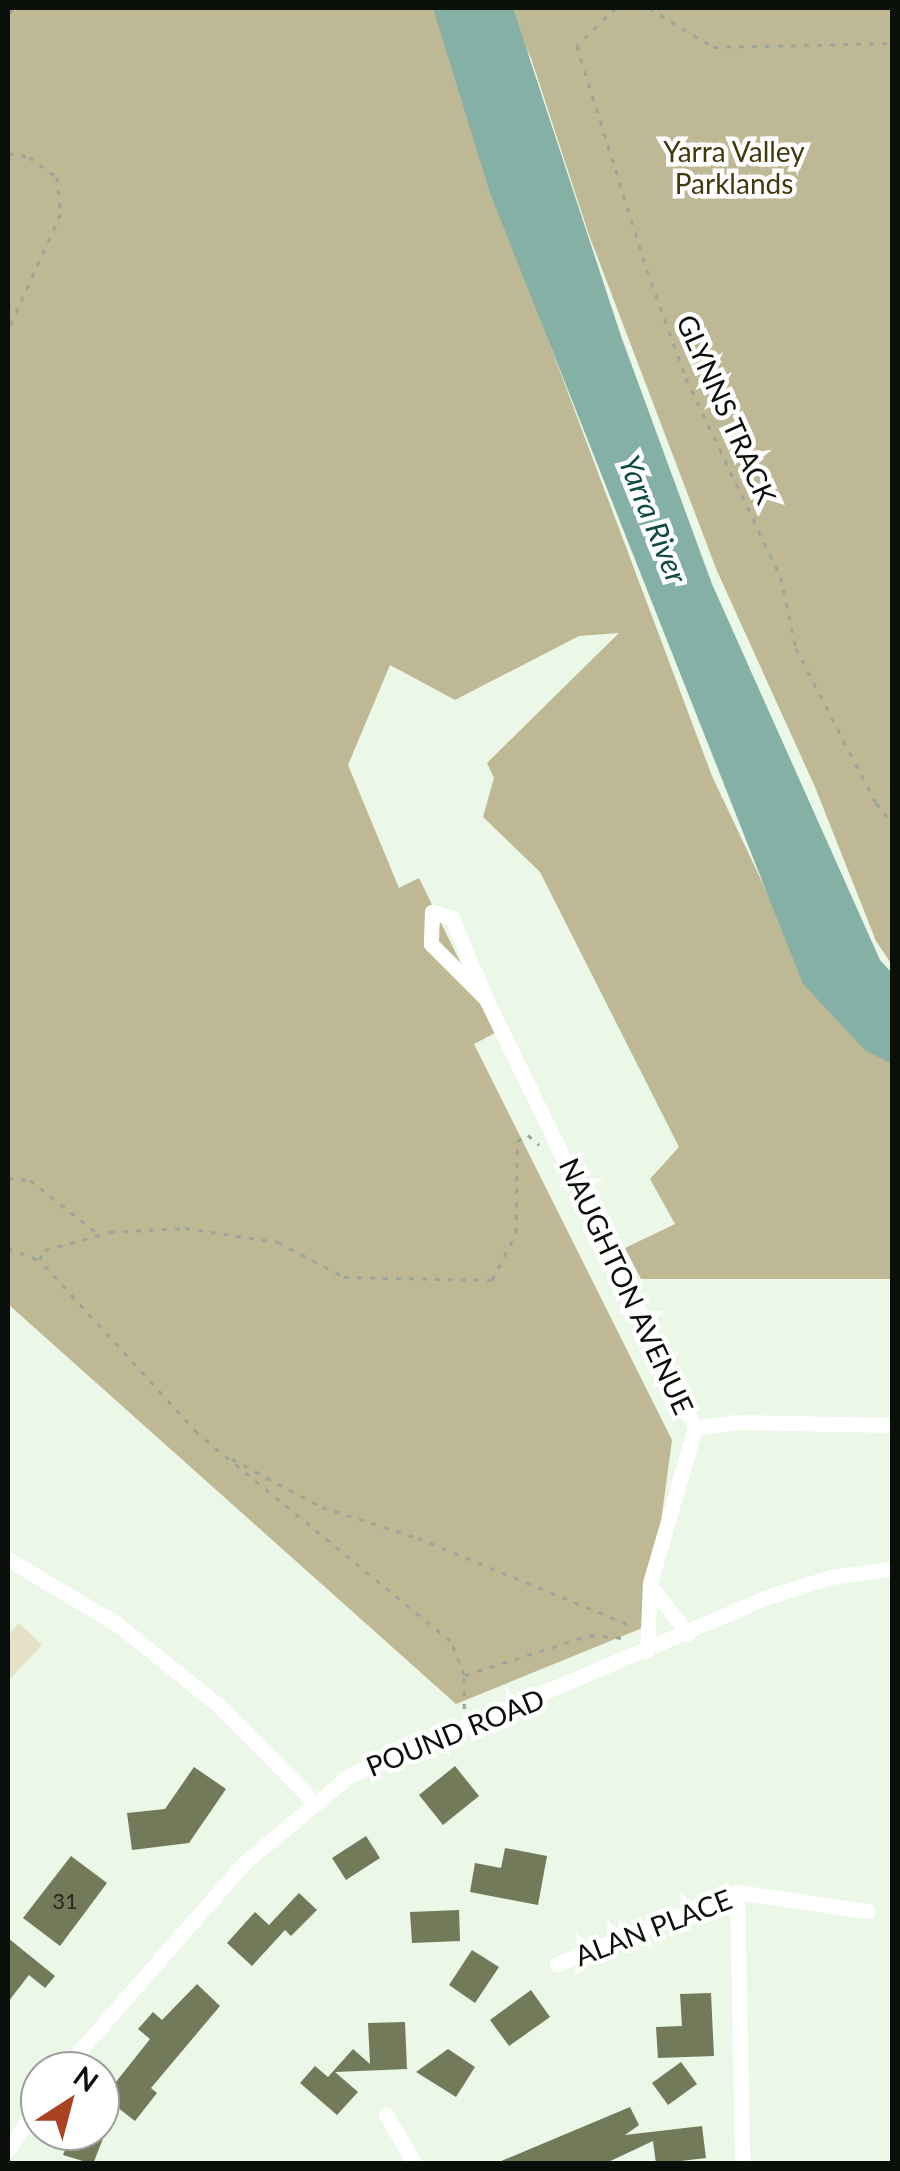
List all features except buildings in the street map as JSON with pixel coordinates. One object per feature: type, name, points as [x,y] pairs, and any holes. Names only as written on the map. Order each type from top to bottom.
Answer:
[{"type":"street","name":"NAUGHTON AVENUE","points":[[486,999],[454,974],[431,944],[432,912],[438,908],[452,918],[486,999],[695,1428],[650,1583],[646,1641]]},
{"type":"street","points":[[695,1428],[736,1422],[892,1425]]},
{"type":"street","points":[[8,1559],[117,1624],[217,1704],[314,1800]]},
{"type":"street","name":"POUND ROAD","points":[[80,2051],[245,1862],[314,1800],[350,1775],[646,1641],[688,1634],[764,1598],[831,1577],[892,1569]]},
{"type":"street","points":[[650,1583],[656,1600],[688,1634]]},
{"type":"street","points":[[737,1892],[742,2164]]},
{"type":"street","name":"ALAN PLACE","points":[[557,1964],[737,1892],[868,1911]]},
{"type":"street","points":[[386,2116],[415,2164]]},
{"type":"path","points":[[8,12],[18,8]]},
{"type":"path","name":"GLYNNS TRACK","points":[[616,8],[577,46],[648,270],[686,378],[781,578],[796,648],[892,822]]},
{"type":"path","points":[[650,8],[714,48],[892,42]]},
{"type":"path","points":[[8,153],[29,157],[56,178],[61,214],[8,331]]},
{"type":"path","points":[[40,1260],[45,1250],[99,1235],[185,1228],[278,1242],[344,1277],[492,1280],[516,1233],[516,1141],[528,1136],[540,1146]]},
{"type":"path","points":[[8,1178],[30,1180],[99,1235]]},
{"type":"path","points":[[8,1248],[40,1260],[162,1400],[450,1641],[464,1675],[459,1728]]},
{"type":"path","points":[[226,1456],[322,1506],[418,1538],[646,1641]]},
{"type":"path","points":[[464,1675],[590,1635],[646,1641]]},
{"type":"shaded area","points":[[19,1623],[42,1645],[8,1681],[8,1635]]},
{"type":"green space","points":[[8,8],[436,8],[502,217],[712,776],[814,992],[846,1029],[892,1064],[892,1279],[641,1279],[625,1248],[675,1224],[650,1179],[679,1147],[540,872],[483,817],[494,778],[487,763],[619,633],[579,636],[455,700],[390,665],[348,765],[399,888],[419,878],[495,1033],[474,1044],[672,1440],[647,1626],[456,1704],[8,1304]]},
{"type":"green space","name":"Yarra Valley Parklands","points":[[506,8],[892,8],[892,965],[876,941],[815,787],[717,571],[589,235],[531,58]]},
{"type":"water","name":"Yarra River","points":[[433,8],[513,8],[621,336],[712,584],[880,960],[892,973],[892,1064],[865,1050],[803,984],[490,193]]}]
